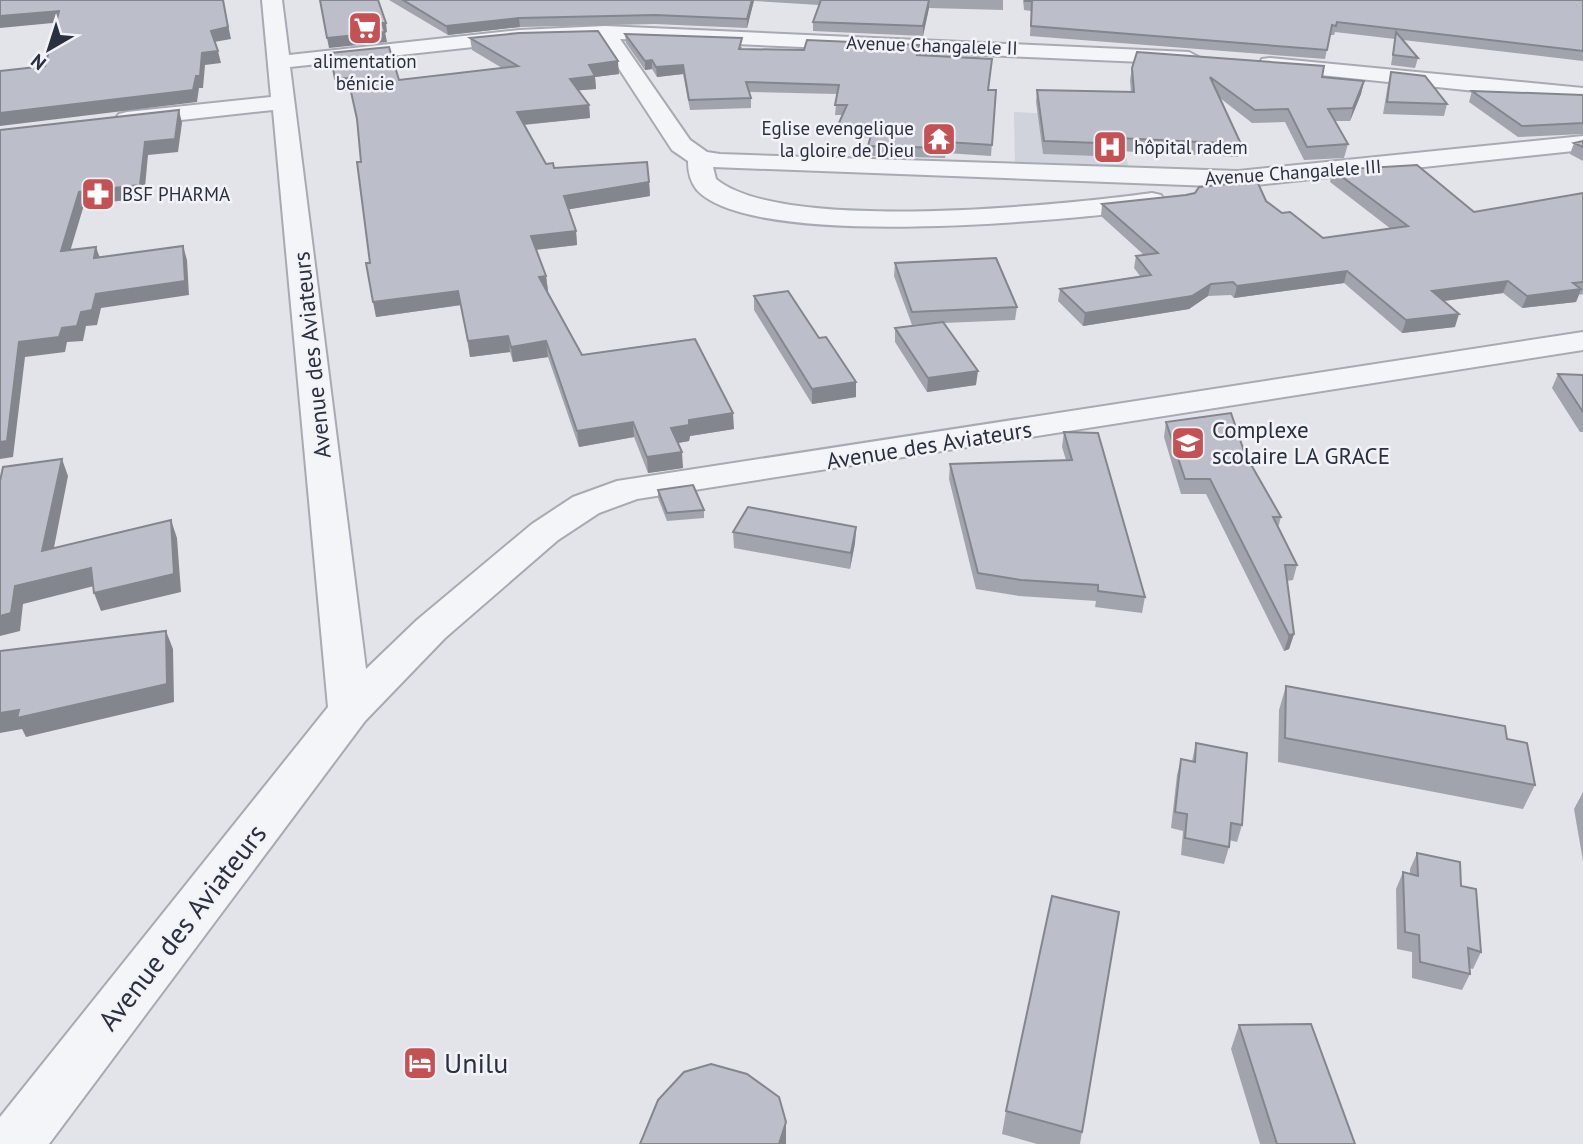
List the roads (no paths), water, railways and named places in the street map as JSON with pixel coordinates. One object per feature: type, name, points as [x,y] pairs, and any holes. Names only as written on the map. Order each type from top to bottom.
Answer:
[{"type":"street","name":"Avenue des Aviateurs","points":[[272,0],[350,710]]},
{"type":"street","name":"Avenue Changalele II","points":[[280,62],[520,36],[605,32],[1206,59]]},
{"type":"street","points":[[605,32],[681,145],[700,158],[700,172],[707,186],[719,194],[746,204],[777,211],[923,221],[996,219],[1095,209],[1190,195],[1206,190],[1214,180]]},
{"type":"street","points":[[1243,62],[1583,95]]},
{"type":"street","points":[[108,121],[285,102]]},
{"type":"street","name":"Avenue Changalele III","points":[[700,158],[1214,180],[1386,166],[1583,144]]},
{"type":"street","name":"Avenue des Aviateurs","points":[[14,1144],[350,710],[431,629],[521,552],[566,517],[606,496],[630,489],[843,459],[1583,341]]},
{"type":"place","name":"alimentation bénicie","points":[[365,28]]},
{"type":"place","name":"Eglise evengelique la gloire de Dieu","points":[[939,139]]},
{"type":"place","name":"hôpital radem","points":[[1110,147]]},
{"type":"place","name":"BSF PHARMA","points":[[98,194]]},
{"type":"place","name":"Complexe scolaire LA GRACE","points":[[1188,443]]},
{"type":"place","name":"Unilu","points":[[420,1063]]}]
